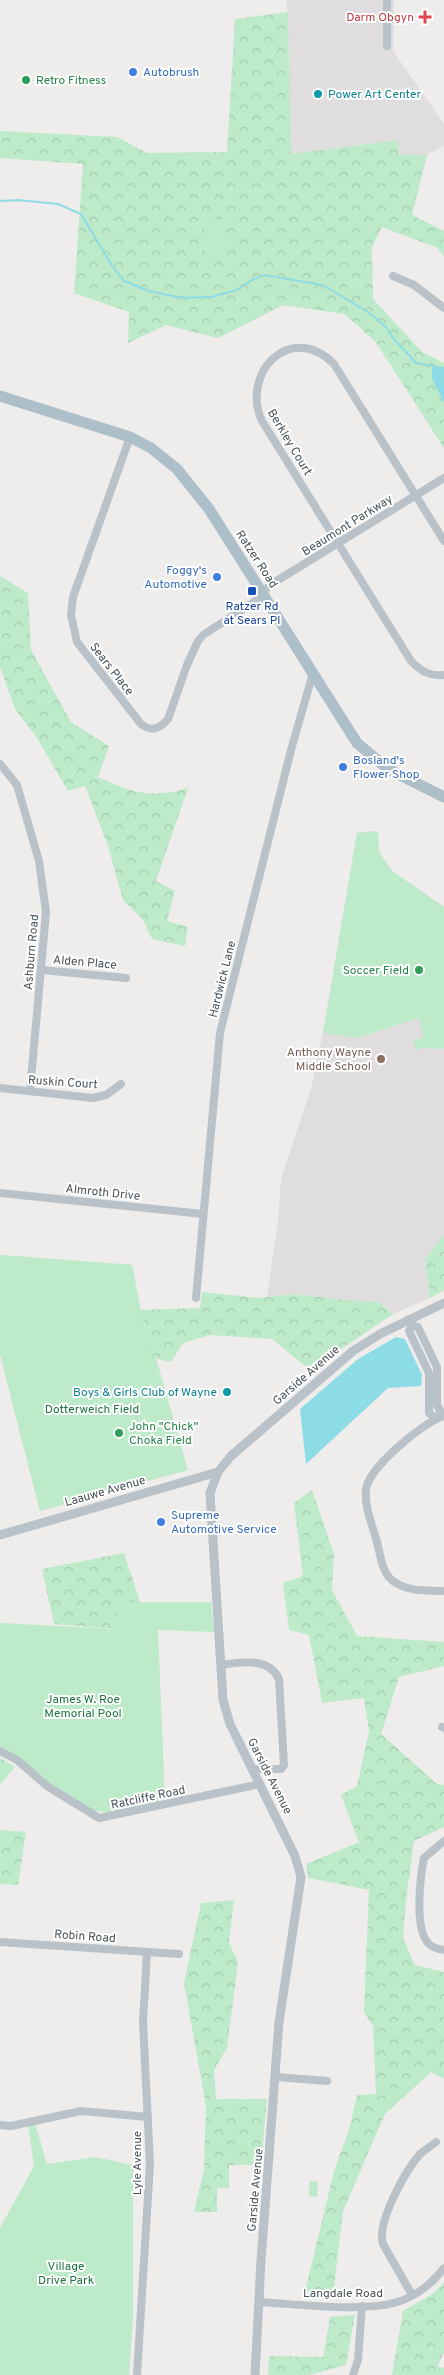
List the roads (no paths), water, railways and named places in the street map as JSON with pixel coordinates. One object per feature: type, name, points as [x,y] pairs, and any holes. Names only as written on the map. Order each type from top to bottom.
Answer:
[{"type":"main road","name":"Ratzer Road","points":[[0,396],[130,437],[151,448],[177,469],[209,510],[357,743],[371,756],[404,778],[444,797]]},
{"type":"street","points":[[387,0],[387,46]]},
{"type":"street","points":[[393,276],[414,285],[444,308]]},
{"type":"street","name":"Berkley Court","points":[[444,541],[334,364],[319,352],[308,348],[294,347],[280,353],[269,363],[261,379],[256,398],[259,414],[412,661],[424,672],[431,675],[444,675]]},
{"type":"street","name":"Sears Place","points":[[130,437],[73,597],[71,615],[77,642],[141,724],[151,729],[164,724],[198,641],[203,635],[254,602],[262,593]]},
{"type":"street","name":"Beaumont Parkway","points":[[262,593],[270,585],[444,478]]},
{"type":"street","name":"Hardwick Lane","points":[[196,1298],[220,1033],[291,750],[314,673]]},
{"type":"street","name":"Ashburn Road","points":[[0,764],[17,785],[38,861],[46,912],[30,1091]]},
{"type":"street","name":"Alden Place","points":[[42,970],[126,978]]},
{"type":"street","name":"Ruskin Court","points":[[0,1088],[93,1098],[106,1095],[121,1084]]},
{"type":"street","name":"Almroth Drive","points":[[0,1193],[204,1214]]},
{"type":"street","name":"Garside Avenue","points":[[255,2375],[281,2007],[301,1876],[292,1848],[252,1769],[226,1711],[221,1665],[210,1493],[218,1472],[231,1456],[353,1351],[444,1303]]},
{"type":"street","points":[[411,1322],[410,1331],[429,1374],[429,1414],[435,1418]]},
{"type":"street","points":[[444,1416],[435,1418],[419,1428],[373,1473],[367,1483],[366,1495],[383,1564],[390,1579],[408,1589],[444,1591]]},
{"type":"street","name":"Laauwe Avenue","points":[[0,1535],[218,1472]]},
{"type":"street","points":[[221,1665],[260,1664],[273,1669],[280,1679],[284,1764],[281,1769],[252,1769]]},
{"type":"street","name":"Ratcliffe Road","points":[[0,1751],[17,1760],[47,1786],[99,1818],[260,1784]]},
{"type":"street","points":[[444,1841],[424,1858],[420,1924],[428,1943],[434,1948],[444,1950]]},
{"type":"street","name":"Robin Road","points":[[0,1942],[179,1954]]},
{"type":"street","name":"Lyle Avenue","points":[[137,2375],[150,2177],[143,2022],[147,1952]]},
{"type":"street","points":[[276,2077],[327,2081]]},
{"type":"street","points":[[0,2132],[11,2126],[81,2111],[148,2117]]},
{"type":"street","points":[[0,2125],[11,2126]]},
{"type":"street","points":[[412,2295],[383,2244],[381,2238],[383,2222],[410,2169],[420,2154],[436,2142]]},
{"type":"street","name":"Langdale Road","points":[[259,2302],[362,2306],[392,2304],[428,2285],[444,2268]]},
{"type":"street","points":[[353,2375],[358,2360],[362,2306]]},
{"type":"water","points":[[432,366],[444,367],[444,403],[432,379]]},
{"type":"water","points":[[396,1337],[405,1339],[422,1375],[421,1386],[388,1388],[306,1464],[300,1409],[358,1359]]},
{"type":"waterway","points":[[0,201],[18,200],[58,204],[81,214],[111,264],[124,281],[149,291],[182,298],[211,297],[237,290],[264,275],[323,285],[368,312],[386,327],[393,338],[416,363],[433,366]]},
{"type":"place","name":"Darm Obgyn","points":[[425,17]]},
{"type":"place","name":"Autobrush","points":[[133,72]]},
{"type":"place","name":"Retro Fitness","points":[[26,80]]},
{"type":"place","name":"Power Art Center","points":[[318,94]]},
{"type":"place","name":"Foggy's Automotive","points":[[217,577]]},
{"type":"place","name":"Ratzer Rd at Sears Pl","points":[[252,591]]},
{"type":"place","name":"Bosland's Flower Shop","points":[[343,767]]},
{"type":"place","name":"Soccer Field","points":[[419,970]]},
{"type":"place","name":"Anthony Wayne Middle School","points":[[381,1059]]},
{"type":"place","name":"Boys & Girls Club of Wayne","points":[[227,1392]]},
{"type":"place","name":"John \"Chick\" Choka Field","points":[[119,1433]]},
{"type":"place","name":"Supreme Automotive Service","points":[[161,1522]]},
{"type":"park label","name":"Dotterweich Field","points":[[92,1409]]},
{"type":"park label","name":"James W. Roe Memorial Pool","points":[[83,1706]]},
{"type":"park label","name":"Village Drive Park","points":[[66,2273]]}]
